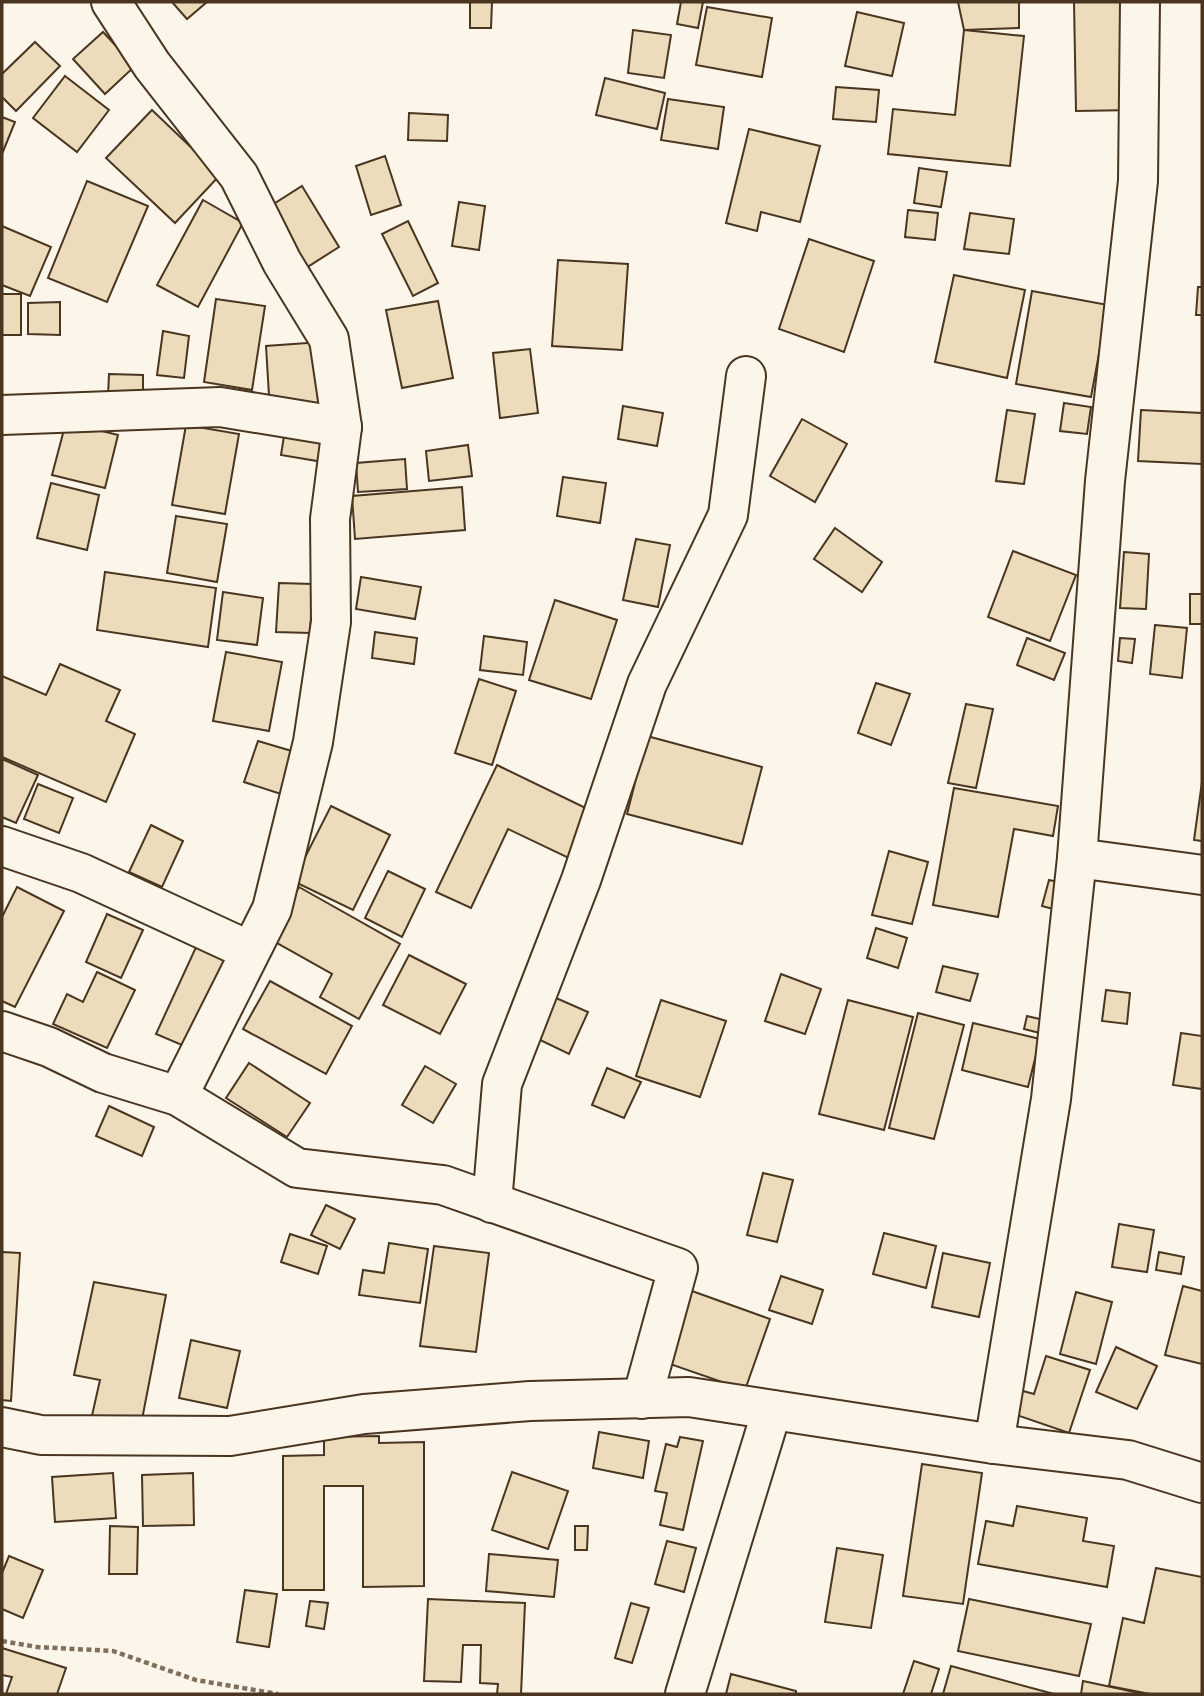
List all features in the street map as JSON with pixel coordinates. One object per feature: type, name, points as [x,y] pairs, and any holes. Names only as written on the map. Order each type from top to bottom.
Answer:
[{"type":"street","points":[[111,2],[152,65],[239,176],[282,262],[329,339],[342,427],[330,519],[331,622],[313,742],[272,909],[178,1096]]},
{"type":"street","points":[[994,1444],[1051,1099],[1077,858],[1105,481],[1138,181],[1140,2]]},
{"type":"street","points":[[492,1203],[502,1084],[581,880],[647,684],[727,515],[746,376]]},
{"type":"street","points":[[2,415],[220,407],[342,427]]},
{"type":"street","points":[[2,846],[81,873],[250,951]]},
{"type":"street","points":[[1077,858],[1202,875]]},
{"type":"street","points":[[2,1031],[49,1047],[103,1073],[178,1096],[297,1168],[443,1185],[678,1268],[642,1399]]},
{"type":"street","points":[[2,1427],[41,1435],[230,1436],[364,1414],[530,1401],[689,1397],[994,1444],[1128,1460],[1202,1483]]},
{"type":"street","points":[[685,1694],[772,1410]]},
{"type":"path","points":[[2,1641],[37,1647],[113,1651],[196,1680],[278,1694]]},
{"type":"building","points":[[172,2],[207,2],[187,19]]},
{"type":"building","points":[[470,2],[492,2],[491,28],[470,28]]},
{"type":"building","points":[[681,2],[703,2],[698,28],[677,24]]},
{"type":"building","points":[[958,2],[1019,2],[1019,28],[964,30]]},
{"type":"building","points":[[1074,2],[1132,2],[1135,110],[1076,111]]},
{"type":"building","points":[[707,7],[772,18],[762,77],[696,65]]},
{"type":"building","points":[[857,12],[904,23],[892,76],[845,66]]},
{"type":"building","points":[[633,30],[671,35],[664,78],[628,73]]},
{"type":"building","points":[[964,30],[1024,36],[1010,166],[888,154],[893,109],[955,115]]},
{"type":"building","points":[[103,32],[135,66],[105,94],[73,59]]},
{"type":"building","points":[[35,42],[60,66],[16,111],[2,97],[2,74]]},
{"type":"building","points":[[65,76],[109,110],[77,152],[33,118]]},
{"type":"building","points":[[605,78],[665,93],[657,129],[596,115]]},
{"type":"building","points":[[836,87],[879,90],[876,122],[833,119]]},
{"type":"building","points":[[668,99],[724,107],[718,149],[661,140]]},
{"type":"building","points":[[152,110],[220,175],[175,223],[106,158]]},
{"type":"building","points":[[409,113],[448,115],[447,141],[408,140]]},
{"type":"building","points":[[2,117],[15,122],[2,154]]},
{"type":"building","points":[[749,129],[820,146],[800,222],[761,212],[757,231],[726,223]]},
{"type":"building","points":[[385,156],[401,205],[371,215],[356,166]]},
{"type":"building","points":[[919,168],[947,172],[941,207],[914,203]]},
{"type":"building","points":[[87,181],[148,206],[107,302],[48,278]]},
{"type":"building","points":[[302,186],[339,247],[298,273],[261,212]]},
{"type":"building","points":[[203,200],[243,223],[198,307],[157,285]]},
{"type":"building","points":[[459,202],[485,206],[479,250],[452,246]]},
{"type":"building","points":[[908,210],[938,213],[935,240],[905,237]]},
{"type":"building","points":[[970,213],[1014,219],[1009,254],[964,249]]},
{"type":"building","points":[[408,221],[438,283],[413,296],[382,234]]},
{"type":"building","points":[[2,226],[51,247],[30,296],[2,285]]},
{"type":"building","points":[[809,239],[874,261],[844,352],[779,329]]},
{"type":"building","points":[[558,260],[628,264],[622,350],[552,346]]},
{"type":"building","points":[[954,275],[1025,290],[1007,378],[935,362]]},
{"type":"building","points":[[1198,287],[1202,287],[1202,315],[1196,315]]},
{"type":"building","points":[[1032,291],[1108,305],[1091,397],[1016,384]]},
{"type":"building","points":[[2,294],[21,294],[21,335],[2,335]]},
{"type":"building","points":[[216,299],[265,306],[252,390],[204,382]]},
{"type":"building","points":[[438,301],[453,378],[402,388],[386,310]]},
{"type":"building","points":[[60,302],[60,335],[28,334],[28,303]]},
{"type":"building","points":[[163,331],[189,336],[184,378],[157,375]]},
{"type":"building","points":[[321,342],[324,408],[270,412],[266,346]]},
{"type":"building","points":[[530,349],[538,413],[500,418],[493,353]]},
{"type":"building","points":[[109,374],[143,375],[143,398],[108,396]]},
{"type":"building","points":[[1064,403],[1091,407],[1087,434],[1060,431]]},
{"type":"building","points":[[623,406],[663,413],[657,446],[618,439]]},
{"type":"building","points":[[1007,410],[1035,414],[1024,484],[996,481]]},
{"type":"building","points":[[1141,410],[1202,413],[1202,464],[1138,461]]},
{"type":"building","points":[[802,419],[847,444],[815,502],[770,476]]},
{"type":"building","points":[[66,422],[118,435],[105,488],[52,475]]},
{"type":"building","points":[[286,423],[328,429],[323,462],[281,455]]},
{"type":"building","points":[[186,425],[239,434],[225,514],[172,505]]},
{"type":"building","points":[[468,445],[472,476],[429,481],[426,451]]},
{"type":"building","points":[[405,459],[407,489],[358,492],[356,463]]},
{"type":"building","points":[[563,477],[606,483],[600,523],[557,516]]},
{"type":"building","points":[[51,483],[99,495],[87,550],[37,538]]},
{"type":"building","points":[[462,487],[465,530],[355,539],[352,496]]},
{"type":"building","points":[[176,516],[227,524],[217,582],[167,573]]},
{"type":"building","points":[[835,528],[882,562],[862,592],[814,559]]},
{"type":"building","points":[[636,539],[670,545],[658,607],[623,600]]},
{"type":"building","points":[[1013,551],[1076,575],[1050,641],[988,617]]},
{"type":"building","points":[[1124,552],[1149,554],[1146,609],[1120,608]]},
{"type":"building","points":[[105,572],[216,588],[208,647],[97,630]]},
{"type":"building","points":[[361,577],[421,587],[415,619],[356,609]]},
{"type":"building","points":[[279,583],[313,584],[310,633],[276,632]]},
{"type":"building","points":[[223,592],[263,598],[257,645],[217,640]]},
{"type":"building","points":[[1190,594],[1202,594],[1202,624],[1190,624]]},
{"type":"building","points":[[555,600],[617,620],[591,699],[529,680]]},
{"type":"building","points":[[1155,625],[1187,628],[1182,678],[1150,674]]},
{"type":"building","points":[[375,632],[417,638],[414,664],[372,658]]},
{"type":"building","points":[[484,636],[527,642],[523,675],[480,670]]},
{"type":"building","points":[[1027,638],[1065,653],[1054,680],[1017,665]]},
{"type":"building","points":[[1120,638],[1135,639],[1132,663],[1118,661]]},
{"type":"building","points":[[226,652],[282,662],[269,731],[213,721]]},
{"type":"building","points":[[60,664],[120,690],[106,721],[135,734],[106,802],[2,757],[2,676],[46,695]]},
{"type":"building","points":[[479,679],[516,691],[492,765],[455,753]]},
{"type":"building","points":[[876,683],[910,694],[891,745],[858,733]]},
{"type":"building","points":[[966,704],[993,709],[976,788],[948,783]]},
{"type":"building","points":[[647,736],[762,767],[742,844],[627,814]]},
{"type":"building","points":[[258,741],[295,752],[281,794],[244,782]]},
{"type":"building","points":[[2,759],[38,775],[16,823],[2,817]]},
{"type":"building","points":[[497,765],[598,814],[575,861],[508,829],[471,908],[436,892]]},
{"type":"building","points":[[1202,782],[1202,841],[1194,840]]},
{"type":"building","points":[[38,784],[73,798],[59,833],[24,819]]},
{"type":"building","points":[[954,788],[1058,806],[1053,836],[1014,829],[998,917],[933,905]]},
{"type":"building","points":[[331,806],[390,835],[353,910],[293,881]]},
{"type":"building","points":[[151,825],[183,841],[162,887],[129,872]]},
{"type":"building","points":[[889,851],[928,862],[912,924],[872,915]]},
{"type":"building","points":[[388,871],[425,889],[402,937],[365,918]]},
{"type":"building","points":[[1049,880],[1063,883],[1057,910],[1042,906]]},
{"type":"building","points":[[17,887],[64,911],[15,1007],[2,1001],[2,917]]},
{"type":"building","points":[[299,887],[400,944],[359,1019],[320,997],[332,974],[270,939]]},
{"type":"building","points":[[107,914],[143,930],[121,978],[86,962]]},
{"type":"building","points":[[876,928],[907,938],[898,968],[867,958]]},
{"type":"building","points":[[197,945],[230,961],[189,1048],[156,1034]]},
{"type":"building","points":[[409,955],[466,984],[440,1034],[383,1005]]},
{"type":"building","points":[[943,966],[978,974],[970,1001],[936,992]]},
{"type":"building","points":[[97,972],[135,990],[107,1048],[53,1024],[67,994],[83,1002]]},
{"type":"building","points":[[781,974],[821,989],[805,1034],[765,1021]]},
{"type":"building","points":[[270,981],[352,1026],[326,1074],[243,1029]]},
{"type":"building","points":[[1106,990],[1130,993],[1127,1024],[1102,1021]]},
{"type":"building","points":[[556,998],[588,1012],[569,1054],[538,1039]]},
{"type":"building","points":[[661,1000],[726,1021],[700,1097],[636,1076]]},
{"type":"building","points":[[848,1000],[913,1017],[884,1130],[819,1114]]},
{"type":"building","points":[[918,1013],[964,1025],[934,1139],[889,1128]]},
{"type":"building","points":[[1027,1016],[1048,1021],[1044,1034],[1024,1029]]},
{"type":"building","points":[[973,1023],[1040,1039],[1028,1087],[962,1070]]},
{"type":"building","points":[[1181,1033],[1202,1036],[1202,1089],[1173,1085]]},
{"type":"building","points":[[249,1063],[310,1103],[287,1137],[226,1098]]},
{"type":"building","points":[[425,1066],[456,1084],[433,1123],[402,1105]]},
{"type":"building","points":[[607,1068],[641,1082],[624,1118],[592,1105]]},
{"type":"building","points":[[109,1106],[154,1127],[142,1156],[96,1136]]},
{"type":"building","points":[[763,1173],[793,1180],[777,1242],[747,1235]]},
{"type":"building","points":[[326,1205],[355,1219],[340,1249],[311,1235]]},
{"type":"building","points":[[1119,1224],[1154,1230],[1147,1272],[1112,1267]]},
{"type":"building","points":[[884,1233],[936,1246],[926,1288],[873,1274]]},
{"type":"building","points":[[290,1234],[327,1246],[318,1274],[281,1262]]},
{"type":"building","points":[[389,1243],[428,1249],[420,1303],[359,1295],[363,1270],[384,1273]]},
{"type":"building","points":[[434,1246],[489,1253],[476,1352],[420,1346]]},
{"type":"building","points":[[2,1252],[20,1253],[11,1401],[2,1400]]},
{"type":"building","points":[[1159,1252],[1184,1257],[1181,1274],[1156,1270]]},
{"type":"building","points":[[943,1253],[990,1263],[979,1317],[932,1307]]},
{"type":"building","points":[[781,1276],[823,1290],[812,1324],[769,1310]]},
{"type":"building","points":[[94,1282],[166,1295],[140,1430],[91,1420],[100,1380],[74,1375]]},
{"type":"building","points":[[1183,1286],[1202,1291],[1202,1364],[1165,1355]]},
{"type":"building","points":[[692,1291],[770,1319],[745,1390],[667,1363]]},
{"type":"building","points":[[1076,1292],[1112,1302],[1096,1364],[1060,1354]]},
{"type":"building","points":[[191,1340],[240,1351],[227,1408],[179,1398]]},
{"type":"building","points":[[1116,1347],[1157,1366],[1137,1409],[1096,1392]]},
{"type":"building","points":[[1046,1356],[1090,1370],[1069,1433],[1005,1411],[1012,1388],[1034,1394]]},
{"type":"building","points":[[599,1432],[649,1441],[643,1478],[593,1468]]},
{"type":"building","points":[[379,1436],[379,1443],[424,1442],[424,1586],[363,1587],[363,1486],[324,1486],[324,1590],[283,1590],[283,1456],[324,1455],[324,1437]]},
{"type":"building","points":[[680,1437],[703,1441],[683,1530],[660,1525],[667,1493],[655,1491],[666,1444],[677,1447]]},
{"type":"building","points":[[922,1464],[982,1473],[963,1604],[903,1596]]},
{"type":"building","points":[[512,1472],[568,1491],[548,1549],[492,1530]]},
{"type":"building","points":[[113,1473],[116,1518],[55,1522],[52,1477]]},
{"type":"building","points":[[193,1473],[194,1525],[143,1526],[142,1475]]},
{"type":"building","points":[[1017,1506],[1087,1518],[1083,1541],[1114,1546],[1107,1587],[978,1564],[986,1521],[1013,1526]]},
{"type":"building","points":[[110,1526],[138,1527],[137,1574],[109,1574]]},
{"type":"building","points":[[575,1526],[588,1526],[587,1550],[575,1550]]},
{"type":"building","points":[[667,1541],[696,1548],[684,1592],[655,1584]]},
{"type":"building","points":[[837,1548],[883,1555],[871,1628],[825,1622]]},
{"type":"building","points":[[489,1554],[558,1560],[554,1597],[486,1591]]},
{"type":"building","points":[[9,1556],[43,1570],[23,1618],[2,1609],[2,1573]]},
{"type":"building","points":[[1156,1568],[1202,1577],[1202,1694],[1150,1694],[1109,1686],[1123,1618],[1144,1623]]},
{"type":"building","points":[[245,1590],[277,1594],[269,1647],[237,1642]]},
{"type":"building","points":[[428,1599],[525,1603],[521,1694],[497,1694],[498,1684],[480,1683],[481,1645],[463,1645],[461,1682],[424,1681]]},
{"type":"building","points":[[969,1599],[1091,1624],[1079,1676],[958,1651]]},
{"type":"building","points":[[310,1601],[328,1603],[324,1629],[306,1626]]},
{"type":"building","points":[[631,1603],[649,1608],[632,1663],[615,1658]]},
{"type":"building","points":[[2,1648],[66,1668],[57,1694],[6,1694],[12,1677],[2,1675]]},
{"type":"building","points":[[914,1661],[939,1669],[931,1694],[903,1694]]},
{"type":"building","points":[[951,1666],[1054,1694],[943,1694]]},
{"type":"building","points":[[731,1674],[796,1691],[796,1694],[726,1694]]},
{"type":"building","points":[[1083,1681],[1144,1694],[1081,1694]]}]
